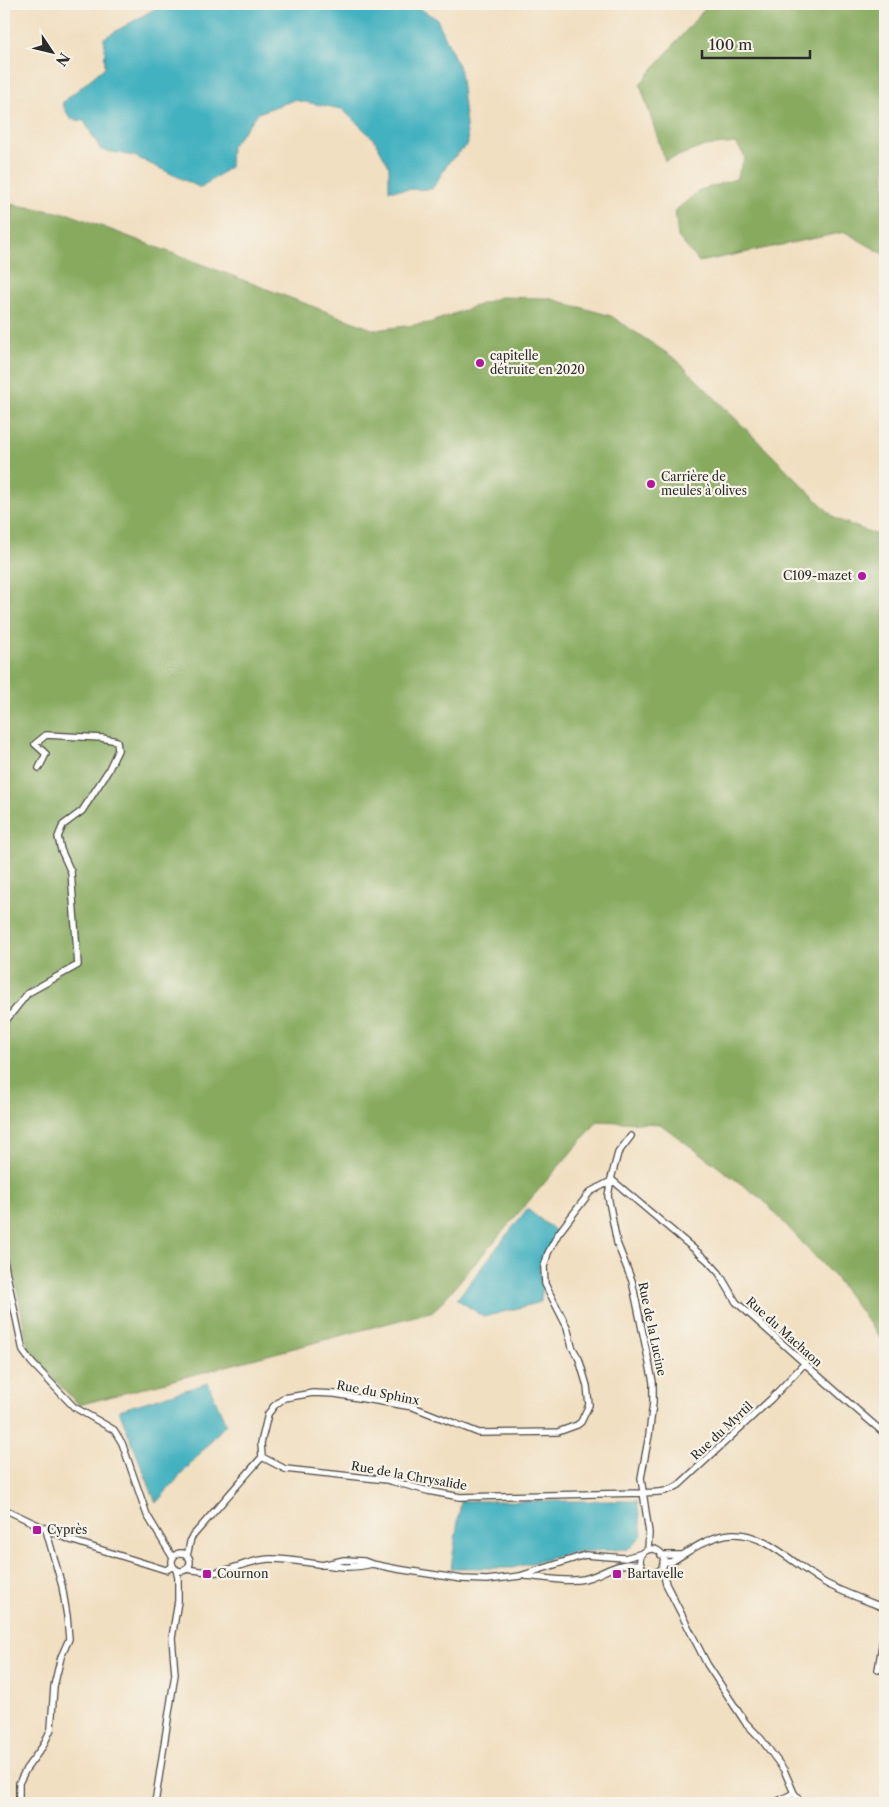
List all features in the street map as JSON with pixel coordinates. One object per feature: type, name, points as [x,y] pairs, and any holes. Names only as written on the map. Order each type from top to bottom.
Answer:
[{"type":"street","points":[[4,1023],[28,993],[78,965],[71,872],[61,850],[58,837],[63,825],[82,811],[108,771],[118,750],[117,741],[102,738],[46,735],[35,744],[46,754],[39,768]]},
{"type":"street","name":"Rue de la Lucine","points":[[631,1136],[618,1153],[608,1196],[617,1243],[632,1281],[653,1382],[650,1434],[641,1478],[649,1533],[645,1552]]},
{"type":"street","name":"Rue du Machaon","points":[[611,1180],[707,1260],[719,1273],[736,1302],[885,1434]]},
{"type":"street","name":"Rue du Sphinx","points":[[262,1457],[261,1443],[268,1414],[274,1406],[284,1398],[313,1393],[335,1394],[413,1407],[479,1433],[558,1432],[577,1425],[584,1417],[589,1405],[587,1386],[579,1359],[572,1347],[568,1326],[545,1284],[544,1267],[548,1253],[558,1234],[590,1192],[611,1180]]},
{"type":"street","points":[[4,1261],[23,1351],[74,1407],[114,1430],[122,1443],[147,1515],[168,1547],[171,1556],[177,1555],[188,1558],[203,1572]]},
{"type":"street","name":"Rue du Myrtil","points":[[642,1493],[664,1492],[679,1485],[771,1399],[805,1363]]},
{"type":"street","points":[[178,1578],[185,1570],[191,1538],[262,1457]]},
{"type":"street","name":"Rue de la Chrysalide","points":[[262,1457],[285,1469],[387,1480],[460,1497],[642,1493]]},
{"type":"street","points":[[4,1509],[70,1540],[166,1570],[175,1568],[217,1572],[268,1559],[339,1567],[372,1564],[462,1579],[487,1580],[520,1576],[585,1555],[625,1558],[645,1552],[684,1555]]},
{"type":"street","points":[[19,1803],[19,1783],[26,1769],[43,1746],[51,1729],[54,1686],[61,1657],[69,1639],[62,1586],[46,1530]]},
{"type":"street","name":"Rue de la Lucine","points":[[649,1533],[659,1552]]},
{"type":"street","points":[[653,1573],[663,1565],[684,1555],[713,1537],[732,1534],[748,1535],[767,1544],[828,1584],[885,1608]]},
{"type":"street","points":[[155,1803],[176,1674],[172,1638],[178,1602],[178,1578],[175,1568],[177,1555],[188,1546]]},
{"type":"street","points":[[645,1552],[640,1561],[641,1565],[645,1570],[653,1573],[666,1584]]},
{"type":"street","points":[[659,1552],[666,1584],[707,1664],[745,1722],[762,1740],[779,1764],[794,1793],[802,1803]]},
{"type":"street","points":[[520,1576],[575,1580],[591,1577],[623,1563],[641,1565]]},
{"type":"street","points":[[878,1670],[885,1627]]},
{"type":"street","points":[[774,1803],[794,1793]]},
{"type":"green space","points":[[709,4],[885,4],[885,255],[845,232],[699,262],[678,237],[675,211],[700,190],[736,179],[745,157],[736,143],[705,146],[665,161],[640,84]]},
{"type":"green space","points":[[4,203],[69,214],[375,330],[429,323],[500,297],[548,298],[611,316],[677,360],[836,519],[885,538],[885,1344],[836,1279],[763,1200],[660,1124],[598,1121],[434,1311],[79,1405],[29,1353],[10,1253],[4,1242]]},
{"type":"water","points":[[163,4],[412,4],[437,19],[460,70],[468,144],[449,162],[432,189],[389,190],[389,166],[374,139],[342,109],[294,100],[258,113],[231,147],[230,167],[201,188],[134,156],[101,150],[84,121],[70,119],[62,103],[105,67],[104,38]]},
{"type":"water","points":[[527,1209],[557,1232],[539,1265],[542,1290],[541,1302],[484,1317],[457,1299]]},
{"type":"water","points":[[208,1383],[226,1424],[156,1503],[119,1410]]},
{"type":"water","points":[[461,1501],[637,1501],[642,1535],[629,1549],[575,1552],[512,1568],[451,1568]]},
{"type":"place","name":"capitelle détruite en 2020","points":[[480,363]]},
{"type":"place","name":"Carrière de meules à olives","points":[[651,484]]},
{"type":"place","name":"C109-mazet","points":[[862,576]]},
{"type":"place","name":"Cyprès","points":[[37,1530]]},
{"type":"place","name":"Cournon","points":[[207,1574]]},
{"type":"place","name":"Bartavelle","points":[[617,1574]]}]
